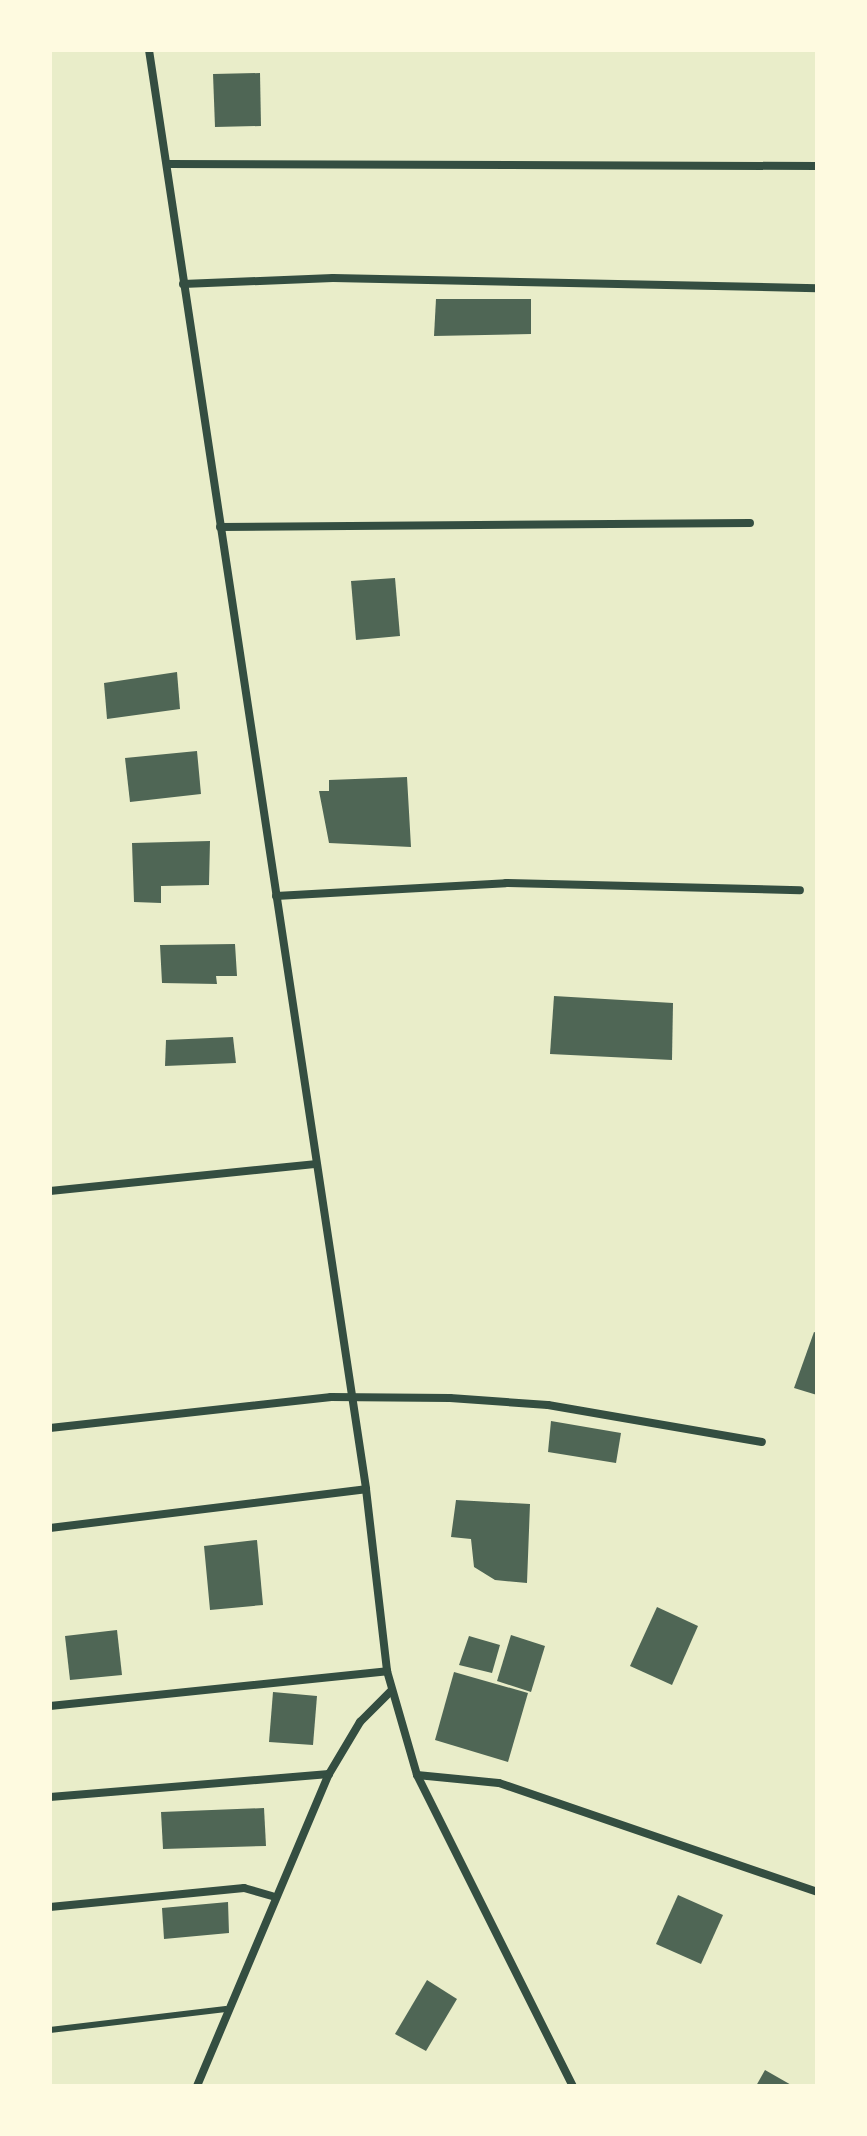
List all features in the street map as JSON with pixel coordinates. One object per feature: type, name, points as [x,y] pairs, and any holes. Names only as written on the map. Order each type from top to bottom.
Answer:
[{"type":"street","points":[[149,50],[366,1489],[391,1691],[417,1775],[573,2086]]},
{"type":"street","points":[[167,164],[817,166]]},
{"type":"street","points":[[183,284],[333,278],[817,288]]},
{"type":"street","points":[[220,527],[750,523]]},
{"type":"street","points":[[276,896],[506,883],[800,890]]},
{"type":"street","points":[[50,1191],[315,1164]]},
{"type":"street","points":[[50,1428],[353,1401],[548,1405],[762,1442]]},
{"type":"street","points":[[50,1528],[366,1489]]},
{"type":"street","points":[[50,1706],[387,1671]]},
{"type":"street","points":[[197,2086],[272,1896],[329,1774],[360,1722],[391,1691]]},
{"type":"street","points":[[50,1797],[329,1774]]},
{"type":"street","points":[[417,1775],[499,1783],[817,1892]]},
{"type":"street","points":[[50,1907],[244,1888],[272,1896]]},
{"type":"lane","points":[[50,2030],[226,2009]]},
{"type":"building","points":[[260,73],[261,126],[215,127],[213,74]]},
{"type":"building","points":[[436,299],[531,299],[531,334],[434,336]]},
{"type":"building","points":[[395,578],[400,636],[356,640],[351,581]]},
{"type":"building","points":[[177,672],[180,709],[107,719],[104,683]]},
{"type":"building","points":[[197,751],[201,794],[130,802],[125,758]]},
{"type":"building","points":[[407,777],[411,847],[329,843],[319,791],[329,791],[329,780]]},
{"type":"building","points":[[210,841],[209,885],[161,886],[161,903],[134,902],[132,843]]},
{"type":"building","points":[[235,944],[237,976],[216,976],[217,984],[162,983],[160,945]]},
{"type":"building","points":[[554,996],[673,1003],[672,1060],[550,1054]]},
{"type":"building","points":[[233,1037],[236,1063],[165,1066],[166,1040]]},
{"type":"building","points":[[814,1332],[817,1333],[817,1395],[794,1388]]},
{"type":"building","points":[[551,1421],[621,1433],[616,1463],[548,1452]]},
{"type":"building","points":[[456,1500],[530,1504],[527,1583],[495,1580],[474,1567],[471,1539],[451,1537]]},
{"type":"building","points":[[257,1540],[263,1605],[210,1610],[204,1546]]},
{"type":"building","points":[[657,1607],[698,1626],[672,1685],[630,1666]]},
{"type":"building","points":[[117,1630],[122,1675],[70,1680],[65,1636]]},
{"type":"building","points":[[511,1635],[545,1646],[531,1692],[497,1681]]},
{"type":"building","points":[[469,1636],[500,1645],[492,1673],[459,1665]]},
{"type":"building","points":[[454,1672],[528,1693],[508,1762],[435,1740]]},
{"type":"building","points":[[273,1692],[317,1696],[313,1745],[269,1742]]},
{"type":"building","points":[[264,1808],[266,1846],[163,1849],[161,1812]]},
{"type":"building","points":[[678,1895],[723,1915],[701,1964],[656,1944]]},
{"type":"building","points":[[228,1902],[229,1933],[164,1939],[162,1908]]},
{"type":"building","points":[[427,1980],[457,1999],[426,2051],[395,2034]]},
{"type":"building","points":[[765,2070],[793,2086],[756,2086]]}]
